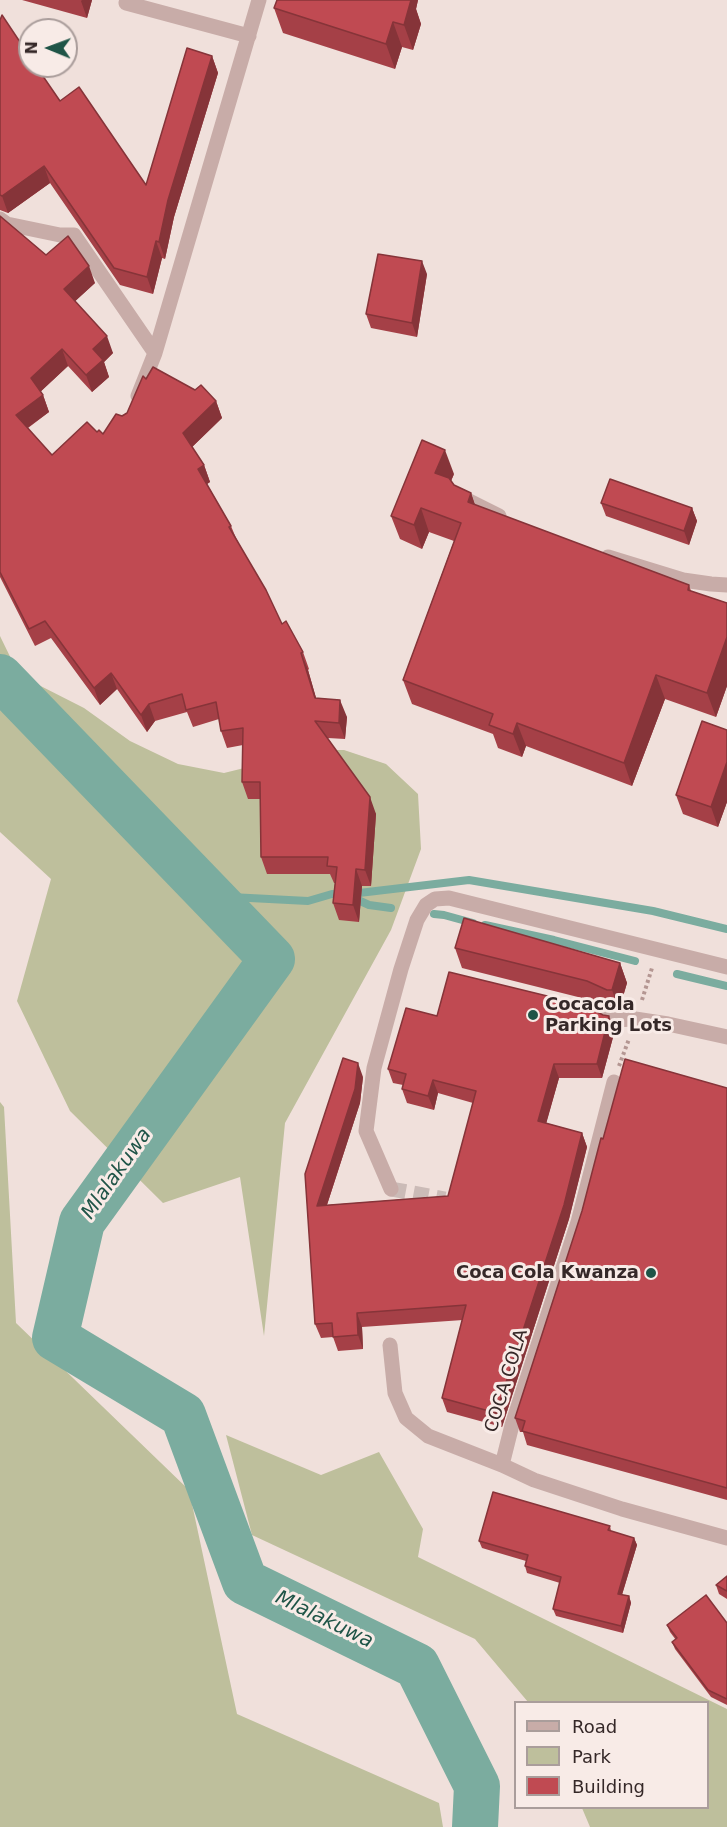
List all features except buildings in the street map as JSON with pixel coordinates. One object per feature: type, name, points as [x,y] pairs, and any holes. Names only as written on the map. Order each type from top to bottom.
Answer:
[{"type":"street","points":[[131,413],[155,353],[259,0]]},
{"type":"street","points":[[126,3],[249,36]]},
{"type":"street","points":[[0,219],[7,224],[60,235],[74,235],[155,353]]},
{"type":"street","points":[[467,500],[509,521]]},
{"type":"street","points":[[594,552],[683,580],[727,585]]},
{"type":"street","points":[[391,1188],[366,1131],[374,1068],[417,920],[426,905],[435,899],[442,898],[727,967]]},
{"type":"street","points":[[580,1007],[612,1020],[635,1019],[668,1023],[727,1037]]},
{"type":"street","name":"COCA COLA","points":[[502,1465],[512,1425],[578,1222],[614,1082]]},
{"type":"street","points":[[390,1345],[395,1394],[406,1418],[428,1436],[534,1480],[727,1538]]},
{"type":"green space","points":[[0,636],[19,675],[84,708],[130,741],[178,764],[224,773],[317,750],[344,750],[386,764],[418,794],[421,849],[391,930],[285,1123],[264,1336],[240,1177],[163,1203],[70,1111],[17,1001],[51,879],[0,832]]},
{"type":"green space","points":[[0,1102],[4,1107],[16,1323],[189,1490],[237,1714],[439,1803],[443,1827],[0,1827]]},
{"type":"green space","points":[[226,1435],[321,1475],[379,1452],[423,1529],[418,1557],[727,1709],[727,1827],[590,1827],[582,1809],[709,1809],[709,1701],[527,1701],[475,1639],[252,1535]]},
{"type":"waterway","name":"Mlalakuwa","points":[[0,677],[272,959],[82,1222],[55,1338],[183,1415],[245,1582],[417,1666],[477,1786],[475,1827]]},
{"type":"waterway","points":[[211,896],[308,901],[332,894],[469,880],[653,911],[727,929]]},
{"type":"waterway","points":[[352,899],[369,905],[391,908]]},
{"type":"waterway","points":[[434,914],[473,923]]},
{"type":"waterway","points":[[485,925],[635,961]]},
{"type":"waterway","points":[[677,974],[727,986]]},
{"type":"tunnel","points":[[391,1189],[445,1199]]},
{"type":"place","name":"Cocacola Parking Lots","points":[[533,1015]]},
{"type":"place","name":"Coca Cola Kwanza","points":[[651,1273]]}]
